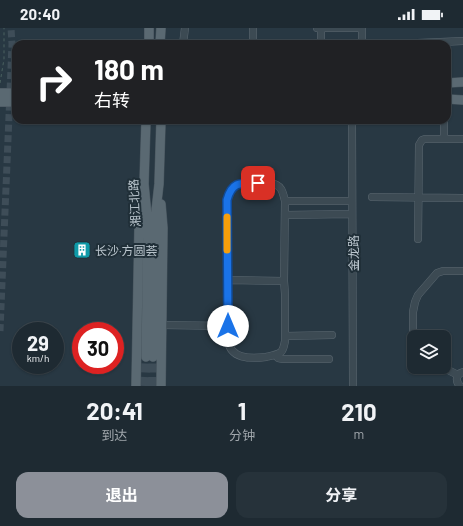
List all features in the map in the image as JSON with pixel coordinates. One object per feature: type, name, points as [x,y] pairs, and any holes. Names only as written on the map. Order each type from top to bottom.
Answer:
[{"type":"main road","points":[[148,40],[149,28]]},
{"type":"main road","points":[[160,40],[161,28]]},
{"type":"main road","points":[[451,78],[463,78]]},
{"type":"main road","points":[[451,83],[463,82]]},
{"type":"main road","points":[[451,86],[463,86]]},
{"type":"main road","points":[[0,93],[12,92]]},
{"type":"main road","points":[[451,96],[463,96]]},
{"type":"main road","points":[[12,97],[0,98],[0,103],[12,102]]},
{"type":"main road","points":[[451,99],[463,100]]},
{"type":"main road","points":[[451,104],[463,104]]},
{"type":"main road","name":"湘江北路","points":[[146,124],[144,184],[148,226],[150,357],[154,228],[159,184],[161,124]]},
{"type":"main road","points":[[136,386],[139,227],[144,184]]},
{"type":"main road","points":[[159,184],[163,228],[161,386]]},
{"type":"street","points":[[184,40],[185,28]]},
{"type":"street","points":[[253,28],[253,40]]},
{"type":"street","points":[[317,28],[362,28],[362,40]]},
{"type":"street","points":[[321,28],[321,40]]},
{"type":"street","points":[[451,42],[463,41]]},
{"type":"street","name":"金龙路","points":[[348,124],[350,386]]},
{"type":"street","name":"金龙路","points":[[352,124],[353,386]]},
{"type":"street","points":[[444,124],[444,139]]},
{"type":"street","points":[[418,239],[419,145],[422,140],[463,139]]},
{"type":"street","points":[[270,183],[281,189],[285,201],[285,215],[284,348],[281,352],[276,354],[257,358],[246,358],[234,353],[229,346],[227,200],[236,184],[270,183]]},
{"type":"street","points":[[372,197],[463,198]]},
{"type":"street","points":[[285,201],[349,201]]},
{"type":"street","points":[[285,215],[349,214]]},
{"type":"street","points":[[412,330],[414,302],[418,295],[437,273],[443,271],[463,271]]},
{"type":"street","points":[[228,280],[284,281]]},
{"type":"street","points":[[162,325],[228,326]]},
{"type":"street","points":[[285,336],[332,335]]},
{"type":"street","points":[[276,354],[278,358],[283,359],[329,359]]},
{"type":"street","points":[[460,373],[457,378],[457,382],[460,386]]},
{"type":"path","points":[[0,83],[4,59],[4,28]]},
{"type":"tunnel","points":[[0,331],[12,44],[11,28]]},
{"type":"tunnel","points":[[145,386],[146,357]]},
{"type":"tunnel","points":[[153,357],[153,386]]},
{"type":"slow traffic","points":[[227,217],[227,250]]},
{"type":"place","name":"长沙·方圆荟","points":[[82,250]]},
{"type":"route","points":[[228,326],[227,200],[231,190],[236,184],[258,183]]}]
